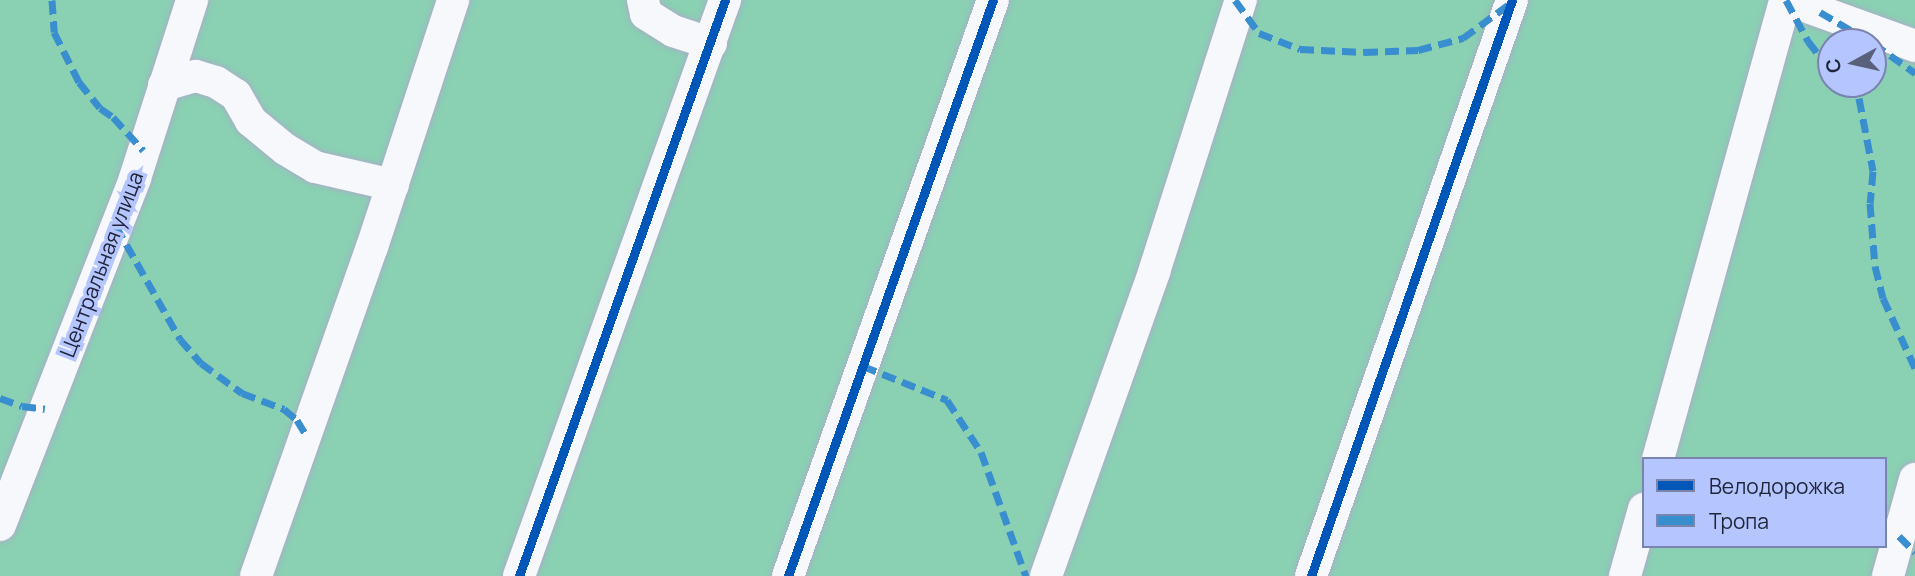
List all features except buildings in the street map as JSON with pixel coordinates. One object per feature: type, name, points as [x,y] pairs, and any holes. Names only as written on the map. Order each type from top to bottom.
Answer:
[{"type":"street","name":"Центральная улица","points":[[0,525],[135,178],[192,0]]},
{"type":"street","points":[[256,576],[393,185],[453,0]]},
{"type":"street","points":[[643,0],[646,14],[673,31],[711,43]]},
{"type":"street","points":[[519,576],[725,0]]},
{"type":"street","points":[[788,576],[993,0]]},
{"type":"street","points":[[1046,576],[1154,272],[1241,0]]},
{"type":"street","points":[[1311,576],[1512,0]]},
{"type":"street","points":[[1659,457],[1786,0],[1915,46]]},
{"type":"street","points":[[164,85],[196,76],[216,82],[236,95],[251,121],[305,161],[351,177],[393,185]]},
{"type":"street","points":[[1888,576],[1915,479]]},
{"type":"street","points":[[1625,576],[1642,516]]},
{"type":"green space","points":[[0,0],[1915,0],[1915,576],[0,576]]},
{"type":"marked path","points":[[52,0],[54,32],[79,82],[100,108],[113,117],[143,150]]},
{"type":"marked path","points":[[1235,0],[1259,33],[1300,49],[1364,52],[1418,50],[1463,38],[1508,5]]},
{"type":"marked path","points":[[1786,0],[1817,52]]},
{"type":"marked path","points":[[1820,12],[1847,28]]},
{"type":"marked path","points":[[1887,53],[1915,73]]},
{"type":"marked path","points":[[1859,98],[1873,171],[1870,203],[1875,266],[1883,298],[1915,368]]},
{"type":"marked path","points":[[116,226],[180,339],[201,363],[242,393],[284,409],[297,420],[306,435]]},
{"type":"marked path","points":[[863,366],[947,400],[981,452],[1026,576]]},
{"type":"marked path","points":[[0,398],[22,406],[45,409]]},
{"type":"marked path","points":[[1899,536],[1915,552]]},
{"type":"cycle path","points":[[519,576],[725,0]]},
{"type":"cycle path","points":[[788,576],[993,0]]},
{"type":"cycle path","points":[[1311,576],[1512,0]]}]
